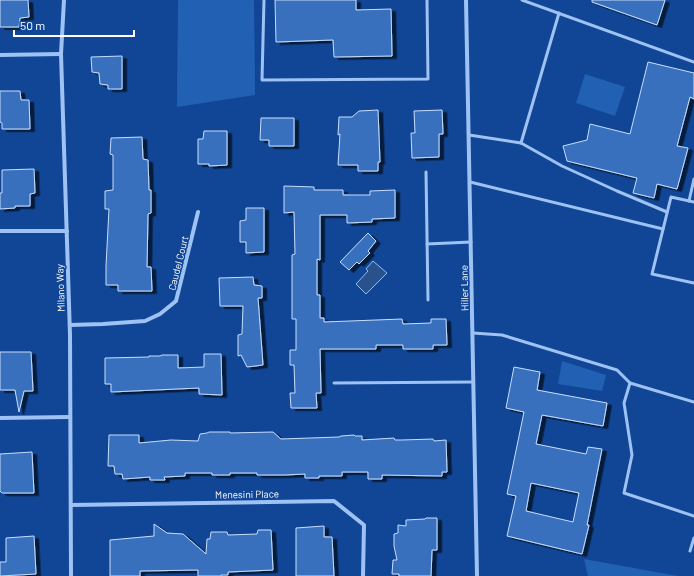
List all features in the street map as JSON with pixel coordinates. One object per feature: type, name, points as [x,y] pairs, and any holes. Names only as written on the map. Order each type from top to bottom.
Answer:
[{"type":"street","name":"Milano Way","points":[[64,0],[61,54],[70,325],[71,576]]},
{"type":"street","name":"Hiller Lane","points":[[466,0],[477,576]]},
{"type":"street","points":[[0,56],[61,54]]},
{"type":"street","name":"Caudel Court","points":[[70,325],[145,321],[160,314],[176,301],[198,212]]},
{"type":"street","points":[[0,231],[67,232]]},
{"type":"street","points":[[0,418],[70,417]]},
{"type":"street","name":"Menesini Place","points":[[71,505],[334,501],[364,524],[363,576]]},
{"type":"lane","points":[[264,0],[262,80],[428,79],[428,0]]},
{"type":"lane","points":[[522,0],[694,62]]},
{"type":"lane","points":[[521,143],[559,14]]},
{"type":"lane","points":[[469,135],[521,143],[562,166],[667,212]]},
{"type":"lane","points":[[426,172],[428,300]]},
{"type":"lane","points":[[689,201],[694,179]]},
{"type":"lane","points":[[470,182],[663,229]]},
{"type":"lane","points":[[694,202],[671,197],[652,274],[694,283]]},
{"type":"lane","points":[[427,244],[471,242]]},
{"type":"lane","points":[[472,334],[502,335],[617,370],[630,383],[694,402]]},
{"type":"lane","points":[[334,383],[474,382]]},
{"type":"lane","points":[[630,383],[624,403],[632,455],[624,493],[694,516]]},
{"type":"lane","points":[[690,551],[694,538]]},
{"type":"shaded area","points":[[178,0],[254,0],[255,95],[177,107]]},
{"type":"shaded area","points":[[585,74],[625,87],[615,116],[576,103]]},
{"type":"shaded area","points":[[373,261],[387,273],[366,294],[356,284],[368,271],[366,269]]},
{"type":"shaded area","points":[[562,361],[606,375],[602,391],[558,384]]},
{"type":"shaded area","points":[[584,559],[678,576],[588,576]]},
{"type":"building","points":[[0,0],[28,0],[29,17],[20,18],[19,27],[0,27]]},
{"type":"building","points":[[275,0],[356,0],[356,10],[391,9],[392,56],[334,57],[333,40],[276,42]]},
{"type":"building","points":[[592,0],[665,0],[657,25],[592,2]]},
{"type":"building","points":[[122,56],[122,89],[108,89],[108,85],[100,84],[99,73],[92,72],[91,57]]},
{"type":"building","points":[[648,62],[694,73],[694,99],[690,97],[677,146],[688,148],[677,189],[657,184],[654,198],[633,193],[637,178],[567,161],[563,146],[587,140],[590,124],[630,134]]},
{"type":"building","points":[[0,91],[20,91],[21,100],[29,100],[30,129],[2,129],[2,123],[0,122]]},
{"type":"building","points":[[378,110],[380,162],[378,162],[378,171],[358,171],[358,165],[338,165],[340,134],[338,135],[339,117],[352,117],[359,111]]},
{"type":"building","points":[[442,110],[443,134],[439,134],[439,157],[412,158],[411,133],[415,133],[414,111]]},
{"type":"building","points":[[261,118],[294,118],[294,146],[269,146],[269,140],[260,140]]},
{"type":"building","points":[[204,131],[227,131],[227,165],[209,166],[209,164],[198,164],[198,139],[203,139]]},
{"type":"building","points":[[142,137],[143,159],[148,160],[149,190],[151,190],[151,213],[148,214],[147,267],[151,267],[152,291],[118,291],[118,285],[106,285],[109,209],[105,209],[105,191],[113,190],[113,155],[110,154],[111,138]]},
{"type":"building","points":[[34,169],[35,193],[30,194],[30,206],[15,206],[15,208],[0,209],[2,170]]},
{"type":"building","points":[[284,186],[314,187],[314,190],[343,190],[343,195],[370,195],[370,191],[395,190],[395,218],[372,219],[372,222],[347,223],[347,215],[320,215],[320,260],[317,259],[317,295],[320,295],[320,318],[324,318],[324,322],[402,319],[403,324],[431,323],[431,319],[446,319],[447,345],[433,345],[433,349],[403,349],[403,345],[376,345],[376,349],[320,349],[321,393],[316,393],[317,408],[291,408],[290,393],[295,393],[294,365],[290,365],[290,350],[296,350],[296,319],[292,319],[292,255],[295,254],[294,212],[284,213]]},
{"type":"building","points":[[246,208],[264,208],[264,252],[246,253],[246,242],[240,242],[240,221],[246,220]]},
{"type":"building","points":[[368,233],[376,241],[368,251],[370,253],[359,264],[357,262],[349,270],[340,262]]},
{"type":"building","points":[[253,277],[254,285],[262,286],[262,298],[258,298],[263,365],[247,367],[241,355],[238,356],[238,335],[242,334],[243,306],[220,306],[219,278]]},
{"type":"building","points":[[0,352],[31,352],[33,391],[24,391],[19,412],[15,390],[0,390]]},
{"type":"building","points":[[204,354],[221,354],[222,395],[199,394],[199,388],[111,392],[111,384],[105,384],[105,358],[178,355],[178,368],[204,367]]},
{"type":"building","points":[[514,367],[540,372],[537,390],[607,403],[603,426],[542,415],[536,444],[586,454],[588,447],[602,449],[587,525],[589,525],[582,554],[507,536],[516,496],[507,494],[524,412],[506,408]],"holes":[[[531,483],[579,493],[573,522],[526,511]]]},
{"type":"building","points":[[209,432],[273,432],[281,439],[354,435],[362,436],[362,440],[394,438],[395,440],[446,440],[447,472],[442,472],[442,476],[382,475],[382,479],[368,479],[368,472],[342,472],[342,476],[319,476],[319,478],[305,478],[305,474],[257,475],[257,473],[230,473],[230,475],[212,475],[212,473],[185,473],[185,476],[164,477],[165,480],[150,480],[150,477],[123,479],[122,474],[115,474],[114,466],[108,466],[109,435],[139,435],[139,443],[171,440],[198,441],[200,434]]},
{"type":"building","points":[[32,452],[34,493],[2,493],[0,491],[0,454]]},
{"type":"building","points":[[437,518],[437,550],[432,550],[431,576],[399,576],[399,574],[392,574],[393,560],[397,560],[394,546],[394,534],[398,533],[398,525],[406,526],[406,520]]},
{"type":"building","points":[[154,524],[167,533],[183,534],[206,554],[207,539],[210,539],[211,532],[227,532],[228,535],[257,534],[258,530],[271,530],[273,570],[228,572],[228,575],[221,576],[198,576],[198,570],[140,571],[140,576],[110,576],[110,540],[154,536]]},
{"type":"building","points":[[324,526],[324,537],[332,537],[334,576],[296,576],[296,528]]},
{"type":"building","points":[[34,536],[36,574],[0,576],[0,562],[6,562],[6,538]]}]
